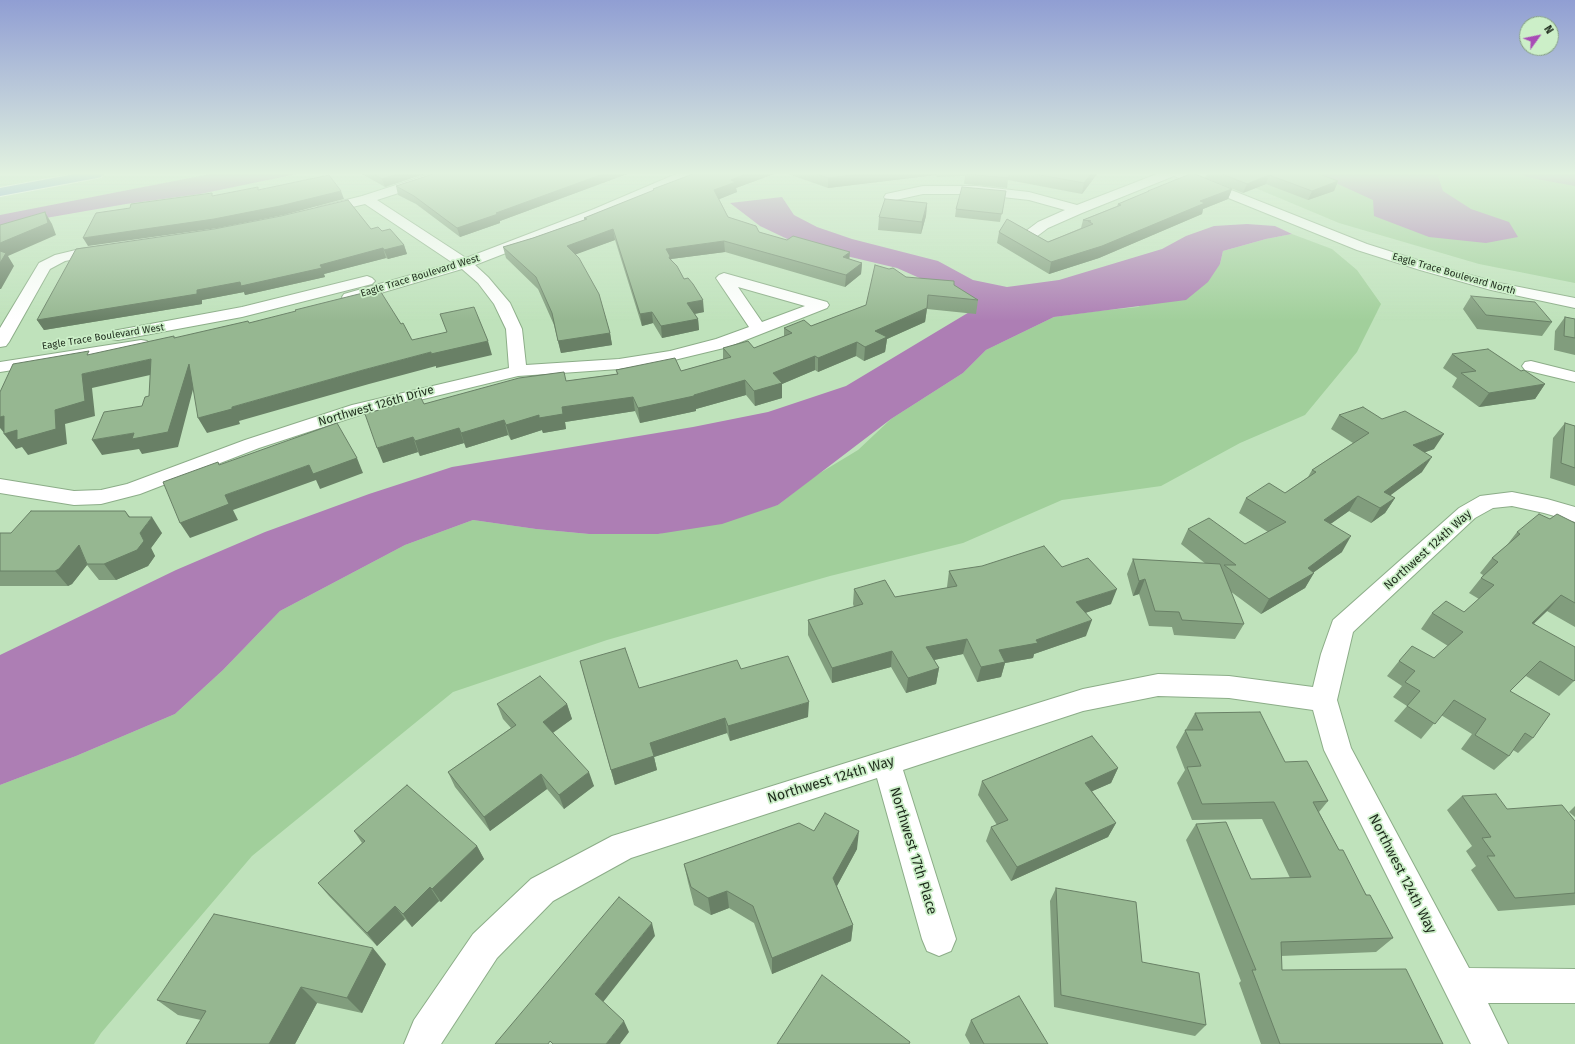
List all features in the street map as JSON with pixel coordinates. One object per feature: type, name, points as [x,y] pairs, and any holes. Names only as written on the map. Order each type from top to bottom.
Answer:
[{"type":"street","points":[[403,223],[459,260],[483,280],[502,303],[514,329],[518,371]]},
{"type":"street","name":"Eagle Trace Boulevard West","points":[[0,354],[153,330],[242,312],[459,260],[547,223]]},
{"type":"street","name":"Eagle Trace Boulevard West","points":[[0,367],[141,345],[245,325],[459,260],[568,223]]},
{"type":"street","points":[[1031,234],[1050,223]]},
{"type":"street","name":"Eagle Trace Boulevard North","points":[[1301,223],[1362,247],[1425,267],[1497,287],[1575,304]]},
{"type":"street","name":"Eagle Trace Boulevard North","points":[[1331,223],[1378,241],[1433,258],[1575,292]]},
{"type":"street","points":[[0,342],[44,266],[60,258],[80,253],[116,248]]},
{"type":"street","name":"Northwest 126th Drive","points":[[0,486],[74,498],[101,497],[132,489],[252,444],[359,409],[518,371],[619,364],[670,356],[722,342],[821,305],[724,278],[758,328]]},
{"type":"street","points":[[1531,366],[1575,378]]},
{"type":"street","name":"Northwest 124th Way","points":[[1490,1044],[1338,750],[1324,700],[1334,654],[1342,627],[1467,513],[1488,501],[1512,499],[1547,506],[1575,515]]},
{"type":"street","name":"Northwest 124th Way","points":[[422,1044],[427,1032],[485,946],[542,890],[623,846],[1083,700],[1158,685],[1229,687],[1324,700]]},
{"type":"street","name":"Northwest 17th Place","points":[[887,763],[939,939]]},
{"type":"street","points":[[1460,985],[1575,986]]},
{"type":"green space","points":[[1339,223],[1575,223],[1575,283],[1479,264]]},
{"type":"green space","points":[[1292,234],[1332,249],[1357,270],[1381,304],[1357,352],[1305,415],[1240,443],[1161,486],[1062,500],[963,543],[830,576],[607,640],[453,692],[252,856],[101,1033],[94,1044],[0,1044],[0,785],[76,756],[175,714],[223,670],[280,611],[405,545],[473,520],[536,529],[589,534],[658,534],[778,505],[815,476],[858,450],[891,419],[963,373],[986,350],[1054,317],[1138,307],[1220,264],[1223,251],[1266,239]]},
{"type":"shaded area","points":[[0,223],[19,223],[0,226]]},
{"type":"shaded area","points":[[756,223],[809,223],[852,239],[938,261],[973,280],[1007,287],[1059,280],[1162,249],[1186,236],[1214,226],[1247,224],[1275,226],[1292,234],[1266,239],[1223,251],[1220,264],[1208,282],[1186,300],[1054,317],[986,350],[963,373],[891,419],[778,505],[722,524],[658,534],[589,534],[536,529],[473,520],[405,545],[280,611],[223,670],[175,714],[76,756],[0,785],[0,655],[176,570],[265,532],[369,494],[452,467],[693,427],[768,412],[846,386],[971,311],[933,284],[897,268],[800,245]]},
{"type":"shaded area","points":[[1392,223],[1509,223],[1518,237],[1486,243],[1429,237]]},
{"type":"building","points":[[8,223],[48,223],[0,243],[0,225]]},
{"type":"building","points":[[91,223],[188,223],[83,238]]},
{"type":"building","points":[[246,223],[366,223],[371,229],[378,227],[382,231],[390,229],[404,245],[384,250],[383,248],[320,265],[322,268],[241,286],[240,282],[197,290],[197,294],[37,320],[76,249],[214,229]]},
{"type":"building","points":[[450,223],[472,223],[457,228]]},
{"type":"building","points":[[576,223],[746,223],[756,226],[759,232],[787,240],[793,236],[850,252],[843,257],[862,263],[846,275],[724,241],[666,249],[670,256],[669,258],[677,266],[684,279],[688,278],[703,300],[687,303],[698,319],[661,326],[652,312],[640,314],[613,229],[567,246],[579,258],[599,294],[610,333],[558,341],[552,313],[536,277],[503,247]]},
{"type":"building","points":[[1005,223],[1014,223],[1048,242],[1093,224],[1091,223],[1158,223],[1102,246],[1051,262],[999,232]]},
{"type":"building","points":[[0,251],[6,253],[0,263]]},
{"type":"building","points":[[875,265],[889,269],[893,268],[906,277],[954,281],[954,285],[978,300],[928,295],[927,308],[875,331],[887,337],[865,347],[857,342],[818,358],[815,356],[773,373],[782,383],[754,391],[745,380],[694,396],[638,408],[633,397],[562,407],[563,414],[539,418],[539,415],[506,425],[504,420],[461,433],[459,428],[415,441],[413,437],[377,448],[365,414],[421,398],[424,404],[519,378],[564,372],[566,381],[618,374],[616,370],[675,358],[681,371],[731,357],[723,348],[748,341],[754,348],[792,333],[784,328],[804,320],[811,326],[866,305]]},
{"type":"building","points":[[379,289],[401,324],[403,323],[412,340],[447,332],[440,314],[474,307],[488,341],[431,354],[431,352],[363,370],[198,418],[189,364],[168,432],[132,439],[134,433],[92,440],[104,412],[142,406],[145,397],[149,396],[151,359],[82,374],[85,401],[55,410],[56,429],[17,440],[17,430],[4,434],[4,416],[0,417],[0,392],[13,364],[89,351],[87,355],[174,336],[174,338],[248,321],[249,323]]},
{"type":"building","points":[[1471,296],[1535,302],[1552,322],[1486,315]]},
{"type":"building","points":[[1565,317],[1575,319],[1575,338],[1564,336]]},
{"type":"building","points":[[1488,349],[1521,371],[1524,370],[1545,384],[1489,393],[1461,373],[1476,371],[1452,354]]},
{"type":"building","points":[[1363,407],[1382,419],[1405,411],[1444,434],[1413,445],[1432,457],[1384,492],[1395,498],[1380,508],[1358,496],[1324,520],[1351,536],[1308,568],[1314,573],[1269,599],[1224,565],[1236,565],[1188,529],[1209,518],[1245,544],[1286,522],[1246,498],[1269,483],[1285,493],[1316,472],[1312,470],[1369,433],[1339,415]]},
{"type":"building","points":[[337,423],[357,458],[313,474],[309,465],[225,495],[229,504],[180,523],[163,482],[218,462],[219,465]]},
{"type":"building","points":[[1565,423],[1575,426],[1575,468],[1561,463]]},
{"type":"building","points":[[31,511],[125,511],[129,517],[152,517],[140,533],[144,541],[137,550],[104,564],[87,564],[79,545],[59,569],[55,571],[0,571],[0,533],[11,533]]},
{"type":"building","points":[[1539,514],[1550,519],[1557,514],[1575,523],[1575,603],[1561,595],[1532,623],[1575,647],[1575,680],[1574,681],[1540,661],[1510,691],[1550,714],[1533,738],[1525,733],[1509,756],[1475,735],[1486,719],[1454,700],[1435,724],[1407,706],[1420,691],[1405,682],[1415,671],[1399,661],[1412,646],[1434,658],[1463,632],[1432,613],[1446,601],[1464,612],[1494,585],[1481,578],[1498,562],[1492,558],[1520,534],[1517,532]]},
{"type":"building","points":[[1044,546],[1062,567],[1088,558],[1117,589],[1076,602],[1092,620],[1036,640],[1038,643],[999,650],[1005,662],[981,667],[967,639],[926,647],[939,668],[908,678],[892,651],[832,668],[808,620],[863,604],[854,589],[885,580],[895,597],[957,586],[949,571],[982,566]]},
{"type":"building","points":[[1133,559],[1220,564],[1244,624],[1182,620],[1179,612],[1155,611],[1145,579],[1139,581]]},
{"type":"building","points":[[625,648],[639,688],[737,660],[741,669],[788,656],[809,702],[728,726],[725,718],[650,743],[654,756],[611,770],[580,661]]},
{"type":"building","points":[[540,676],[567,704],[543,722],[589,772],[559,795],[541,774],[484,817],[448,772],[516,725],[497,704]]},
{"type":"building","points":[[1260,712],[1285,762],[1307,761],[1328,801],[1313,802],[1339,850],[1343,850],[1366,895],[1370,895],[1393,938],[1281,942],[1282,970],[1406,969],[1443,1044],[1280,1044],[1252,970],[1256,970],[1196,824],[1226,822],[1251,879],[1311,877],[1274,802],[1202,804],[1187,767],[1201,766],[1185,730],[1203,730],[1195,713]]},
{"type":"building","points":[[1092,736],[1118,768],[1085,783],[1116,823],[1017,867],[991,827],[1008,820],[982,781]]},
{"type":"building","points":[[407,785],[477,846],[432,889],[430,887],[403,914],[395,906],[367,933],[318,883],[365,841],[354,831]]},
{"type":"building","points":[[1496,794],[1507,809],[1562,805],[1575,821],[1575,893],[1515,898],[1487,856],[1495,856],[1482,838],[1491,837],[1462,796]]},
{"type":"building","points":[[825,813],[859,831],[833,878],[853,925],[772,958],[753,906],[727,891],[708,898],[691,887],[684,864],[799,823],[814,831]]},
{"type":"building","points":[[1056,888],[1136,902],[1142,962],[1199,973],[1206,1025],[1061,995]]},
{"type":"building","points":[[619,897],[652,923],[595,994],[624,1021],[606,1044],[553,1044],[550,1041],[548,1044],[495,1044]]},
{"type":"building","points":[[214,914],[373,948],[347,998],[301,987],[269,1044],[186,1044],[206,1011],[157,1000]]},
{"type":"building","points":[[822,975],[910,1042],[909,1044],[777,1044]]},
{"type":"building","points":[[1019,996],[1048,1044],[984,1044],[971,1020]]}]
